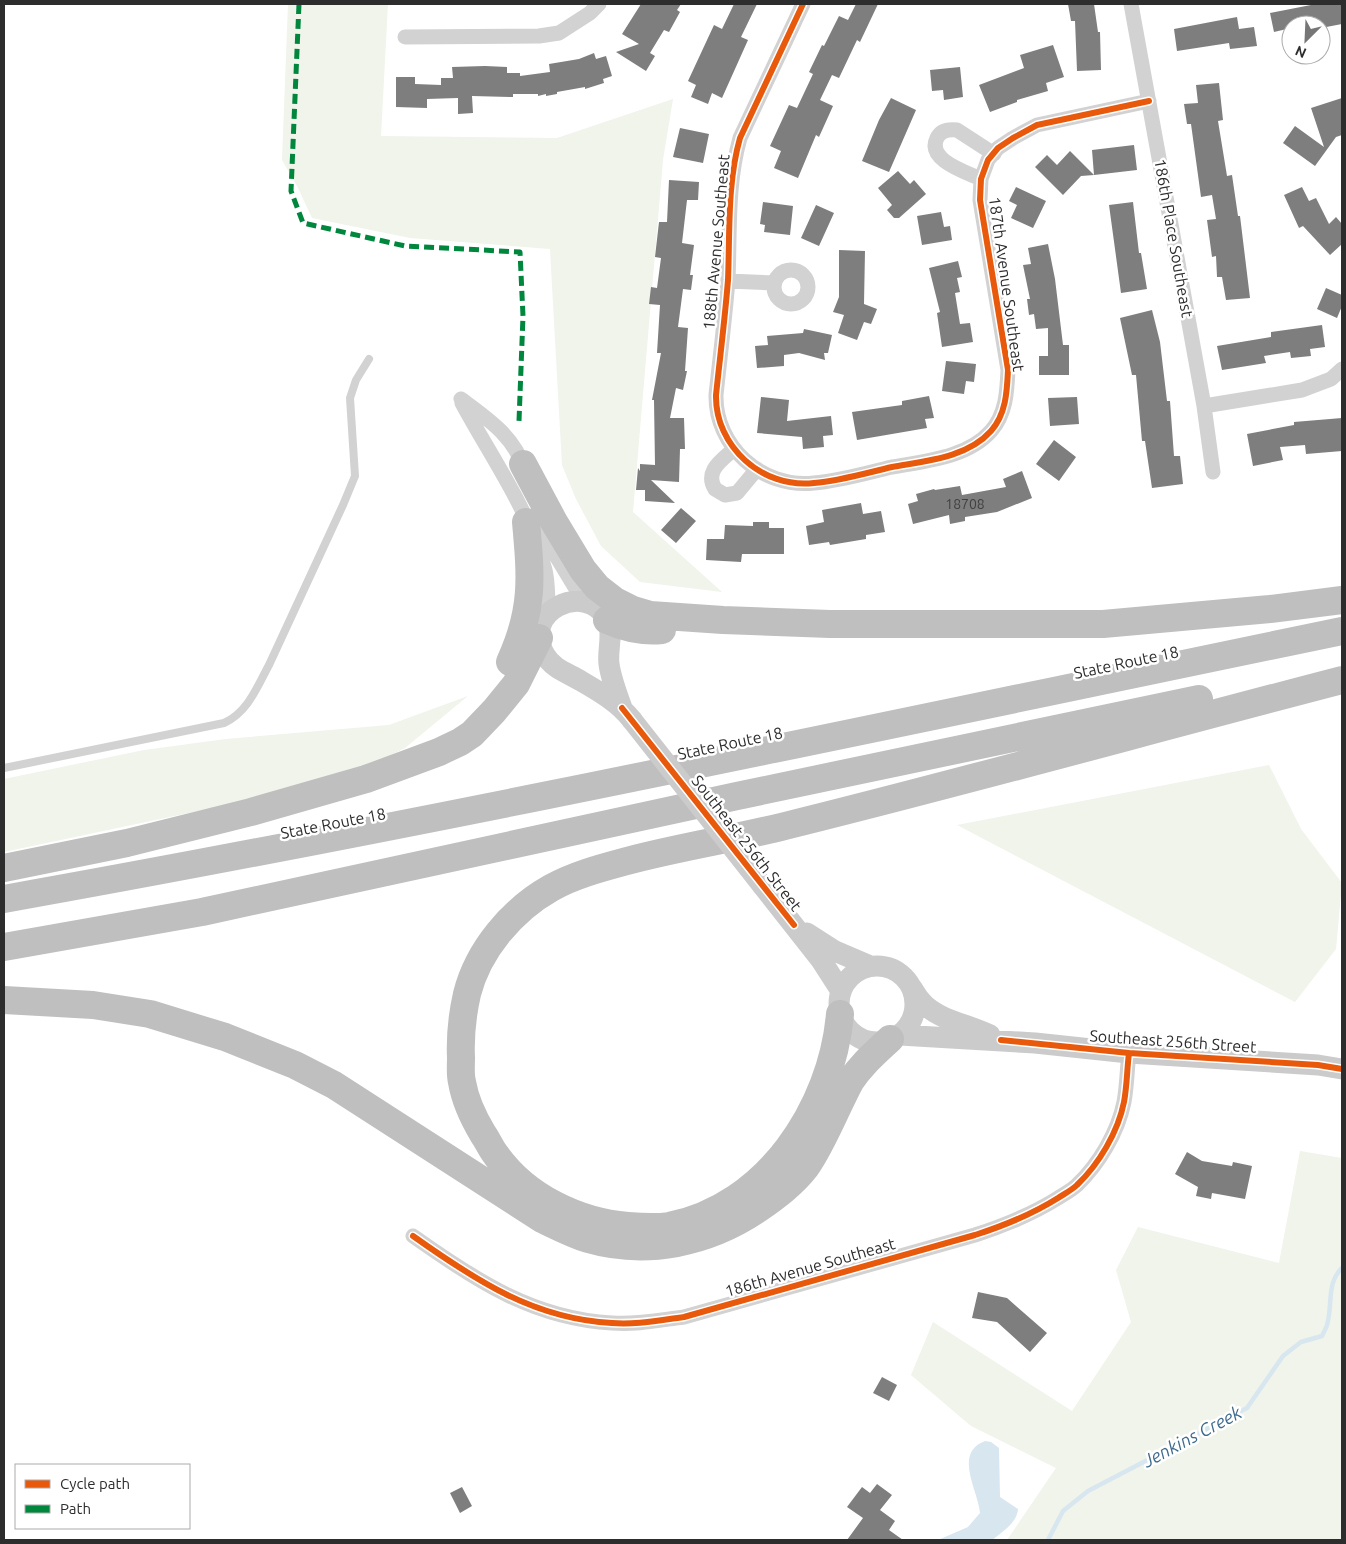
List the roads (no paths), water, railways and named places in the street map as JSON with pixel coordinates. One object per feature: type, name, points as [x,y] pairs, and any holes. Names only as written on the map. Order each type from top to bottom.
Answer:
[{"type":"highway","points":[[524,464],[580,567],[597,587],[615,601],[633,610],[650,615],[830,624],[1103,624],[1270,609],[1342,600]]},
{"type":"highway","points":[[403,766],[468,717],[490,692],[510,662],[522,634],[529,600],[530,571],[526,522]]},
{"type":"highway","points":[[607,620],[622,627],[640,630],[677,630],[732,634],[786,630],[830,624]]},
{"type":"highway","name":"State Route 18","points":[[4,900],[188,866],[676,769],[1342,631]]},
{"type":"highway","points":[[4,868],[127,843],[251,812],[366,779],[439,752],[472,734],[494,711],[524,670],[539,638]]},
{"type":"highway","points":[[4,947],[202,912],[737,796],[1342,669]]},
{"type":"highway","points":[[841,1002],[837,1042],[830,1072],[815,1104],[786,1151],[760,1180],[745,1192],[713,1210],[668,1226],[622,1225],[594,1220],[570,1212],[543,1198],[519,1179],[498,1158],[476,1122],[461,1081],[460,1029],[468,990],[478,964],[507,924],[541,894],[560,883],[597,869],[644,856],[781,827],[1342,680]]},
{"type":"highway","points":[[4,1000],[93,1004],[150,1014],[225,1037],[295,1065],[334,1085],[542,1219],[588,1239],[640,1246],[672,1244],[712,1234],[729,1227],[775,1197],[797,1178],[807,1166],[857,1071],[872,1055],[895,1037]]},
{"type":"main road","points":[[584,602],[593,606],[607,620],[610,634],[609,663],[613,681],[627,714],[594,688],[552,665],[542,651],[539,638],[543,620],[548,611],[563,604],[584,602]]},
{"type":"main road","name":"Southeast 256th Street","points":[[627,714],[826,966],[841,1002]]},
{"type":"main road","name":"Southeast 256th Street","points":[[794,925],[835,951],[870,966]]},
{"type":"main road","points":[[870,966],[883,966],[895,970],[905,977],[912,988],[915,1000],[914,1013],[909,1025],[895,1037],[878,1042],[866,1040],[854,1034],[846,1025],[841,1002],[846,982],[852,975],[870,966]]},
{"type":"main road","name":"Southeast 256th Street","points":[[912,988],[921,1001],[940,1015],[977,1028],[1001,1040]]},
{"type":"main road","name":"Southeast 256th Street","points":[[895,1037],[1001,1040],[1129,1053],[1342,1069]]},
{"type":"street","points":[[405,37],[539,36],[559,33],[577,23],[599,4]]},
{"type":"street","name":"188th Avenue Southeast","points":[[738,454],[723,434],[716,408],[728,280],[730,191],[733,161],[740,138],[803,4]]},
{"type":"street","name":"186th Place Southeast","points":[[1131,4],[1204,406],[1213,472]]},
{"type":"street","points":[[991,157],[998,148],[1037,125],[1150,101]]},
{"type":"street","name":"187th Avenue Southeast","points":[[757,469],[772,478],[812,484],[945,456],[974,445],[991,431],[1003,413],[1008,370],[980,200],[981,179],[991,157],[957,130],[951,129],[939,135],[935,148],[941,159],[981,179]]},
{"type":"street","points":[[728,280],[774,283]]},
{"type":"street","points":[[1204,406],[1302,390],[1331,379],[1342,369]]},
{"type":"street","points":[[548,611],[545,571],[537,546],[506,478],[483,442],[461,399],[498,426],[524,464],[555,554],[584,602]]},
{"type":"street","points":[[738,454],[757,469],[737,493],[725,495],[715,489],[711,478],[715,466],[738,454]]},
{"type":"street","name":"186th Avenue Southeast","points":[[414,1236],[493,1288],[543,1310],[584,1321],[614,1323],[649,1322],[684,1317],[975,1235],[1013,1223],[1042,1208],[1077,1186],[1110,1140],[1124,1101],[1129,1053]]},
{"type":"lane","points":[[4,768],[224,723],[241,712],[269,665],[355,476],[350,398],[356,380],[369,359]]},
{"type":"waterway","name":"Jenkins Creek","points":[[1048,1540],[1063,1511],[1088,1491],[1247,1408],[1283,1356],[1301,1342],[1322,1336],[1329,1317],[1334,1280],[1342,1268]]}]
